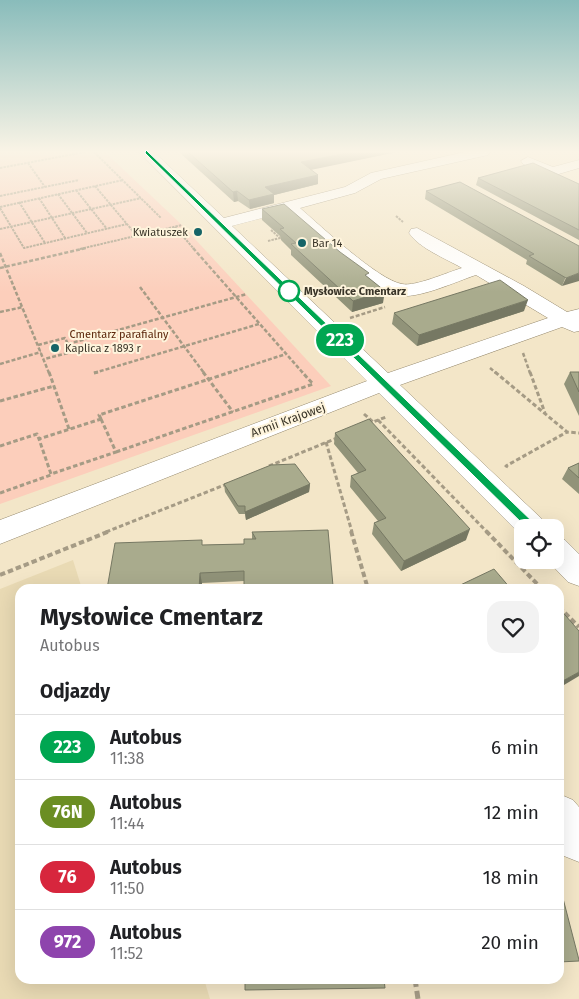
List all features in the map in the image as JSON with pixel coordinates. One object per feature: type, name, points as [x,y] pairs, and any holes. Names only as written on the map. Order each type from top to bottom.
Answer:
[{"type":"street","points":[[194,199],[524,519]]},
{"type":"street","points":[[220,224],[317,199]]},
{"type":"street","points":[[288,206],[364,268],[394,288],[403,290],[476,269]]},
{"type":"street","points":[[417,233],[435,246],[574,322]]},
{"type":"street","name":"Armii Krajowej","points":[[0,532],[471,351],[517,336],[574,322]]},
{"type":"street","points":[[564,558],[579,573]]},
{"type":"street","points":[[564,821],[579,841]]},
{"type":"path","points":[[37,199],[0,207],[24,248],[127,224]]},
{"type":"path","points":[[40,199],[65,238]]},
{"type":"path","points":[[61,199],[87,233]]},
{"type":"path","points":[[83,199],[106,229]]},
{"type":"path","points":[[105,199],[137,236]]},
{"type":"path","points":[[0,229],[138,199]]},
{"type":"path","points":[[142,199],[161,218]]},
{"type":"path","points":[[19,202],[45,243]]},
{"type":"path","points":[[396,216],[402,221]]},
{"type":"path","points":[[0,268],[182,225]]},
{"type":"path","points":[[0,493],[313,384],[174,227]]},
{"type":"path","points":[[276,235],[280,238]]},
{"type":"path","points":[[0,253],[44,359],[70,429]]},
{"type":"path","points":[[140,287],[234,412]]},
{"type":"path","points":[[343,320],[396,303],[403,290]]},
{"type":"path","points":[[68,344],[247,294]]},
{"type":"path","points":[[0,312],[23,307]]},
{"type":"path","points":[[94,373],[259,324]]},
{"type":"path","points":[[517,336],[546,414]]},
{"type":"path","points":[[38,345],[65,338],[72,352],[44,359]]},
{"type":"path","points":[[471,351],[567,432]]},
{"type":"path","points":[[0,364],[41,352]]},
{"type":"path","points":[[116,452],[99,415],[286,354]]},
{"type":"path","points":[[0,401],[54,386]]},
{"type":"path","points":[[365,426],[390,415]]},
{"type":"path","points":[[39,439],[101,419]]},
{"type":"path","points":[[378,420],[537,584]]},
{"type":"path","points":[[513,472],[506,466],[567,432],[579,433]]},
{"type":"path","points":[[0,446],[38,434],[51,474]]},
{"type":"path","points":[[262,469],[342,436]]},
{"type":"path","points":[[326,442],[367,584]]},
{"type":"path","points":[[0,575],[236,480]]},
{"type":"path","points":[[564,612],[579,628]]},
{"type":"path","points":[[416,984],[418,999]]},
{"type":"shaded area","points":[[73,560],[80,584],[15,584],[15,984],[206,984],[210,999],[0,999],[0,589]]},
{"type":"green space","name":"Cmentarz parafialny","points":[[0,199],[154,199],[182,225],[331,386],[0,504]]},
{"type":"building","points":[[439,199],[491,199],[579,246],[579,273],[566,278],[529,256],[534,254]]},
{"type":"building","points":[[518,199],[579,199],[579,230]]},
{"type":"building","points":[[284,204],[340,252],[369,273],[365,275],[385,291],[353,301],[291,244],[296,243],[280,229],[284,228],[262,209]]},
{"type":"building","points":[[500,280],[528,300],[419,335],[394,313]]},
{"type":"building","points":[[570,372],[579,372],[579,392]]},
{"type":"building","points":[[369,419],[470,529],[404,561],[374,523],[386,518],[351,476],[366,470],[335,433]]},
{"type":"building","points":[[579,463],[579,478],[568,468]]},
{"type":"building","points":[[295,464],[310,484],[245,512],[245,506],[238,506],[224,484],[271,465]]},
{"type":"building","points":[[328,530],[333,584],[244,584],[244,571],[200,573],[199,584],[108,584],[115,543],[202,540],[202,545],[244,544],[244,539],[256,539],[252,532]]},
{"type":"building","points":[[494,569],[507,584],[462,584]]},
{"type":"building","points":[[564,614],[579,631],[579,672],[564,680]]},
{"type":"building","points":[[564,902],[579,960],[564,962]]},
{"type":"building","points":[[245,984],[385,984],[385,988],[245,990]]},
{"type":"bus line","name":"223","points":[[194,199],[524,519]]},
{"type":"place","name":"Kwiatuszek","points":[[198,232]]},
{"type":"place","name":"Bar 14","points":[[302,243]]},
{"type":"place","name":"Mysłowice Cmentarz","points":[[289,291]]},
{"type":"place","name":"Kaplica z 1893 r","points":[[55,348]]}]
